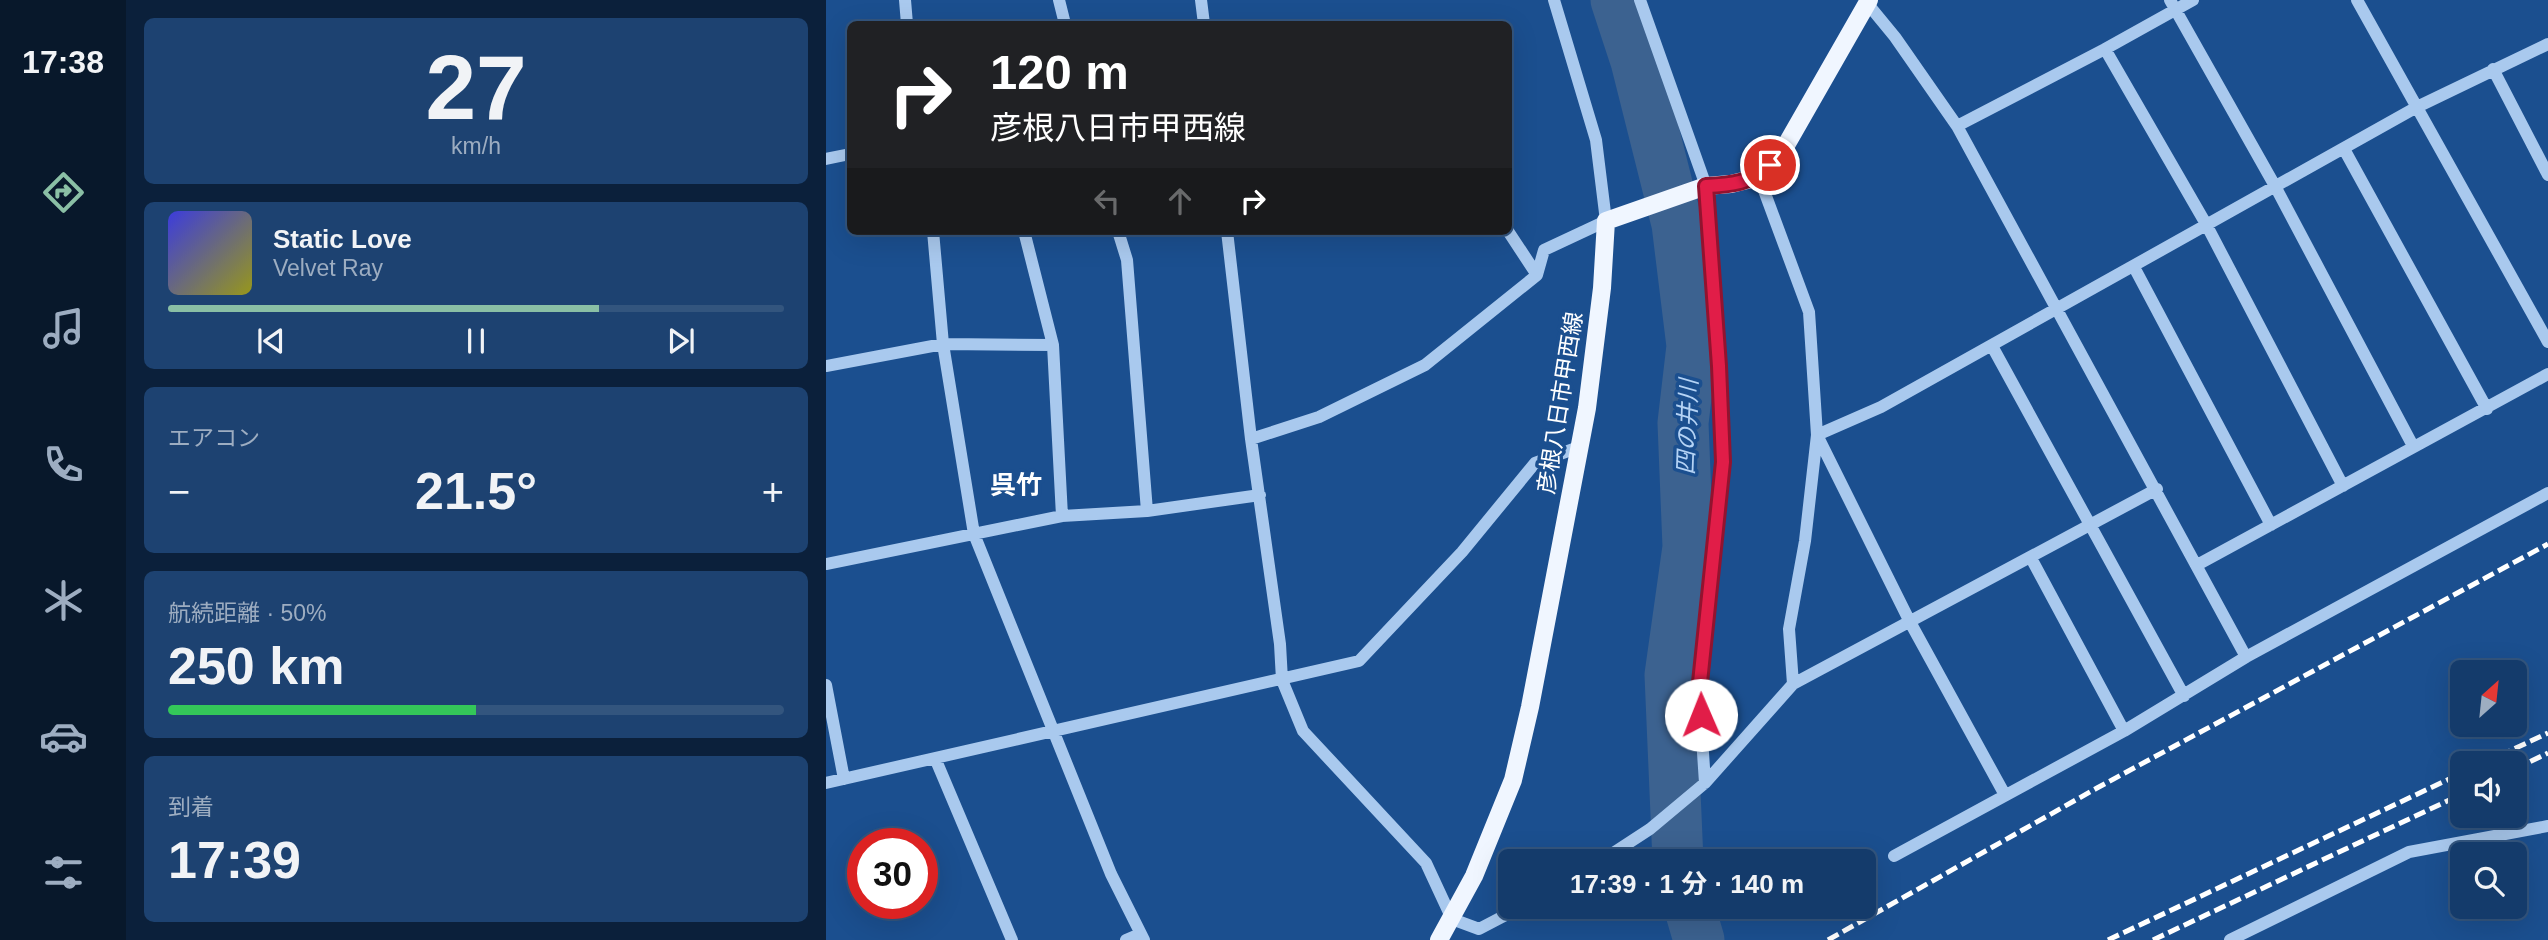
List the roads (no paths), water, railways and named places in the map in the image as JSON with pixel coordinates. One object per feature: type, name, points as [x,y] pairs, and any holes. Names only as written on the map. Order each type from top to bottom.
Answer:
[{"type":"main road","points":[[1606,221],[1698,189],[1759,177],[1782,154],[1868,2]]},
{"type":"main road","name":"彦根八日市甲西線","points":[[1438,940],[1452,919],[1492,836],[1513,780],[1530,707],[1596,348],[1606,221]]},
{"type":"street","points":[[905,0],[907,21]]},
{"type":"street","points":[[1059,0],[1064,21]]},
{"type":"street","points":[[1201,0],[1204,21]]},
{"type":"street","points":[[1251,439],[1319,417],[1425,365],[1536,275],[1544,250],[1606,221],[1596,140],[1554,0]]},
{"type":"street","points":[[1640,0],[1698,189],[1719,366],[1723,462],[1699,692],[1701,787]]},
{"type":"street","points":[[1957,126],[2105,49],[2172,5],[2193,0]]},
{"type":"street","points":[[2357,0],[2543,319],[2548,342]]},
{"type":"street","points":[[1868,2],[1957,126],[2157,489],[2246,657]]},
{"type":"street","points":[[2172,5],[2275,186],[2413,446]]},
{"type":"street","points":[[1817,435],[1881,407],[2417,107],[2548,44]]},
{"type":"street","points":[[2105,49],[2206,224],[2343,486]]},
{"type":"street","points":[[2493,69],[2548,175]]},
{"type":"street","points":[[2344,149],[2487,408]]},
{"type":"street","points":[[826,159],[847,155]]},
{"type":"street","points":[[1759,177],[1809,312],[1817,435],[1805,541],[1789,629],[1793,684]]},
{"type":"street","points":[[933,235],[943,344],[974,534],[1111,874],[1142,937],[1126,940]]},
{"type":"street","points":[[1025,235],[1053,345],[1062,516]]},
{"type":"street","points":[[1119,235],[1127,260],[1147,510]]},
{"type":"street","points":[[1227,235],[1251,439],[1280,644],[1282,680],[1303,732],[1426,863],[1452,919],[1479,929],[1498,919]]},
{"type":"street","points":[[1511,235],[1536,275]]},
{"type":"street","points":[[2134,267],[2271,525]]},
{"type":"street","points":[[826,366],[943,344],[1053,345]]},
{"type":"street","points":[[1992,346],[2184,696]]},
{"type":"street","points":[[2197,565],[2548,374]]},
{"type":"street","points":[[1817,435],[1910,622],[2005,795]]},
{"type":"street","points":[[826,782],[1359,662],[1462,552],[1535,463],[1579,447]]},
{"type":"street","points":[[1619,849],[1650,829],[1701,787],[1793,684],[2157,489]]},
{"type":"street","points":[[1894,856],[2124,731],[2246,657],[2548,493]]},
{"type":"street","points":[[826,564],[1062,516],[1147,510],[1260,495]]},
{"type":"street","points":[[2031,558],[2124,731]]},
{"type":"street","points":[[826,685],[844,779]]},
{"type":"street","points":[[935,758],[1012,940]]},
{"type":"street","points":[[2230,940],[2409,852],[2548,826]]},
{"type":"waterway","name":"四の井川","points":[[1616,0],[1636,61],[1677,224],[1692,346],[1683,423],[1688,547],[1670,675],[1677,849]]},
{"type":"waterway","name":"四の井川","points":[[1693,919],[1699,940]]},
{"type":"railway","points":[[1828,940],[2097,788],[2548,544]]},
{"type":"railway","points":[[2510,751],[2548,733]]},
{"type":"railway","points":[[2527,763],[2548,753]]},
{"type":"railway","points":[[2108,940],[2450,779]]},
{"type":"railway","points":[[2153,940],[2450,800]]},
{"type":"district","name":"呉竹","points":[[1016,485]]}]
